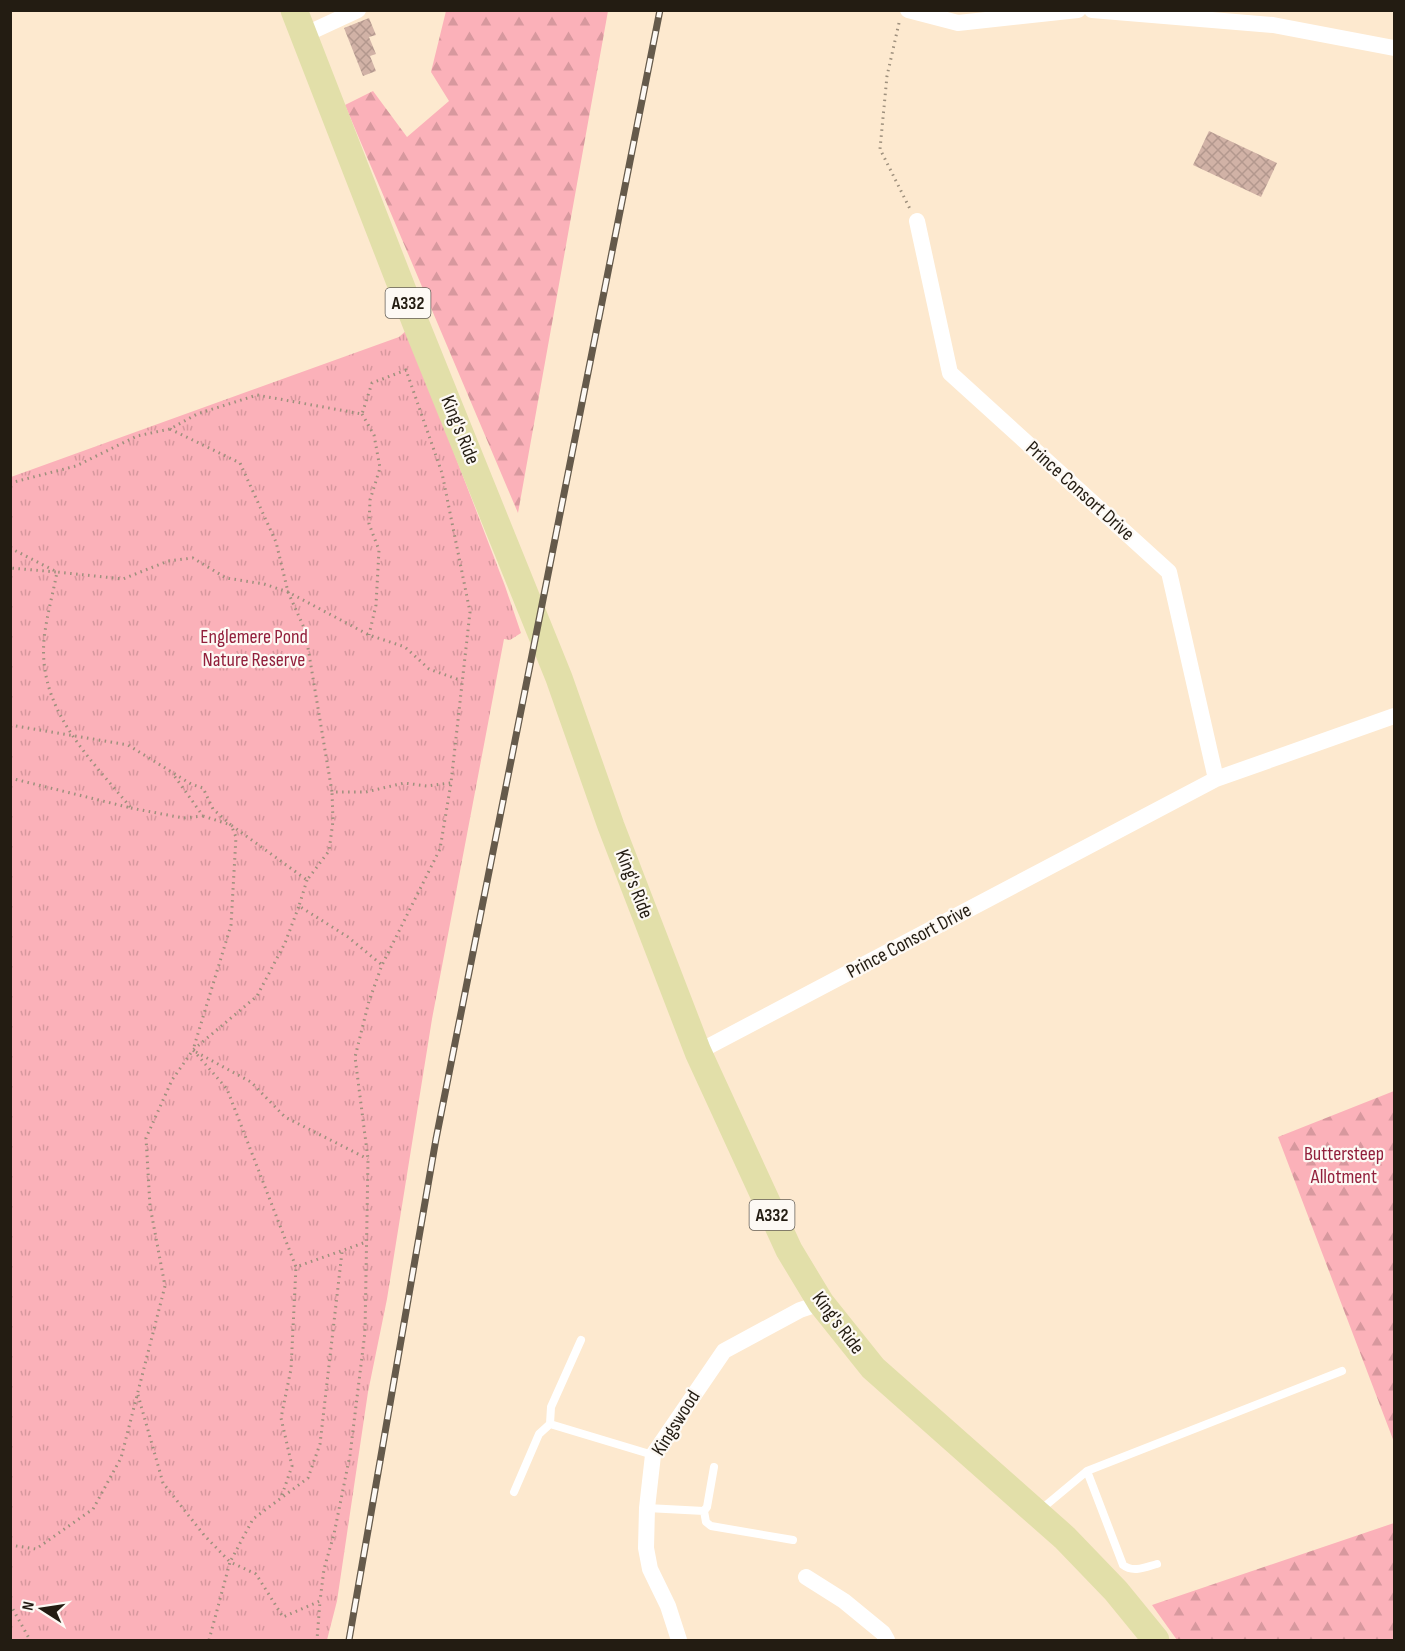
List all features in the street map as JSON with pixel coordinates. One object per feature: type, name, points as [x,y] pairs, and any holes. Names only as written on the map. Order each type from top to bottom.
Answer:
[{"type":"main road","name":"King's Ride","points":[[299,23],[416,324],[560,678],[611,826],[698,1052],[789,1250],[821,1303],[873,1368],[1065,1538],[1116,1591],[1156,1641]]},
{"type":"street","points":[[299,23],[358,10]]},
{"type":"street","points":[[903,16],[958,23],[1078,10]]},
{"type":"street","points":[[1092,10],[1273,25],[1395,48]]},
{"type":"street","name":"Prince Consort Drive","points":[[917,221],[950,374],[1168,572],[1216,779]]},
{"type":"street","name":"Prince Consort Drive","points":[[698,1052],[1216,779],[1395,716]]},
{"type":"street","name":"Kingswood","points":[[679,1641],[668,1606],[650,1569],[646,1548],[647,1508],[653,1455],[724,1351],[800,1310],[821,1303]]},
{"type":"street","points":[[806,1577],[844,1601],[883,1633],[887,1641]]},
{"type":"lane","points":[[514,1492],[539,1434],[550,1424],[551,1407],[581,1340]]},
{"type":"lane","points":[[1036,1513],[1087,1471],[1342,1371]]},
{"type":"lane","points":[[550,1424],[653,1455]]},
{"type":"lane","points":[[714,1467],[707,1507],[704,1511],[705,1522],[711,1526],[793,1540]]},
{"type":"lane","points":[[1087,1471],[1123,1565],[1128,1569],[1134,1569],[1157,1564]]},
{"type":"lane","points":[[647,1508],[704,1511]]},
{"type":"path","points":[[903,16],[887,76],[880,149],[917,221]]},
{"type":"path","points":[[317,1641],[324,1569],[334,1534],[350,1455],[365,1332],[368,1159],[355,1057],[369,1001],[382,965],[440,849],[452,783],[461,680],[470,612],[459,548],[442,473],[406,370],[372,383],[362,414],[374,435],[380,468],[370,500],[369,524],[380,550],[376,605],[369,635]]},
{"type":"path","points":[[10,483],[76,466],[137,436],[170,429],[197,414],[257,395],[362,414]]},
{"type":"path","points":[[10,1545],[36,1549],[93,1509],[121,1458],[165,1286],[150,1206],[146,1138],[172,1080],[193,1050],[257,996],[285,943],[307,880],[329,850],[333,821],[332,792],[305,630],[288,592],[276,542],[240,463],[170,429]]},
{"type":"path","points":[[10,548],[57,572]]},
{"type":"path","points":[[10,568],[123,579],[168,561],[193,558],[226,578],[264,584],[288,592],[369,635],[405,647],[429,669],[461,680]]},
{"type":"path","points":[[57,572],[44,642],[50,696],[70,734],[131,808]]},
{"type":"path","points":[[10,725],[128,745],[190,784],[203,788],[213,809],[231,825],[307,880]]},
{"type":"path","points":[[171,772],[202,816]]},
{"type":"path","points":[[10,777],[131,808],[183,818],[202,816],[231,825]]},
{"type":"path","points":[[332,792],[366,792],[404,783],[427,786],[452,783]]},
{"type":"path","points":[[193,1050],[231,925],[236,837],[231,825]]},
{"type":"path","points":[[299,906],[348,938],[382,965]]},
{"type":"path","points":[[193,1050],[251,1082],[285,1118],[368,1159]]},
{"type":"path","points":[[193,1050],[227,1089],[296,1268],[291,1369],[281,1418],[292,1466],[281,1497]]},
{"type":"path","points":[[296,1268],[366,1242]]},
{"type":"path","points":[[209,1641],[231,1562],[253,1519],[308,1478],[320,1444],[342,1252]]},
{"type":"path","points":[[138,1394],[163,1483],[204,1535],[231,1562],[256,1574],[283,1617],[320,1601]]},
{"type":"path","points":[[10,1604],[30,1641]]},
{"type":"green space","points":[[446,11],[608,11],[518,513],[345,105],[373,91],[407,137],[449,101],[431,72]]},
{"type":"green space","name":"Englemere Pond Nature Reserve","points":[[407,330],[521,633],[510,640],[504,639],[432,1019],[387,1299],[368,1392],[337,1601],[327,1640],[11,1640],[11,477],[399,337]]},
{"type":"green space","name":"Buttersteep Allotment","points":[[1394,1091],[1394,1442],[1278,1137]]},
{"type":"green space","points":[[1394,1523],[1394,1640],[1177,1640],[1152,1605]]},
{"type":"building","points":[[369,18],[376,35],[369,37],[376,54],[370,56],[376,71],[363,76],[344,28]]},
{"type":"building","points":[[1209,131],[1277,163],[1261,197],[1193,165]]},
{"type":"railway","points":[[349,1640],[436,1139],[660,10]]}]
